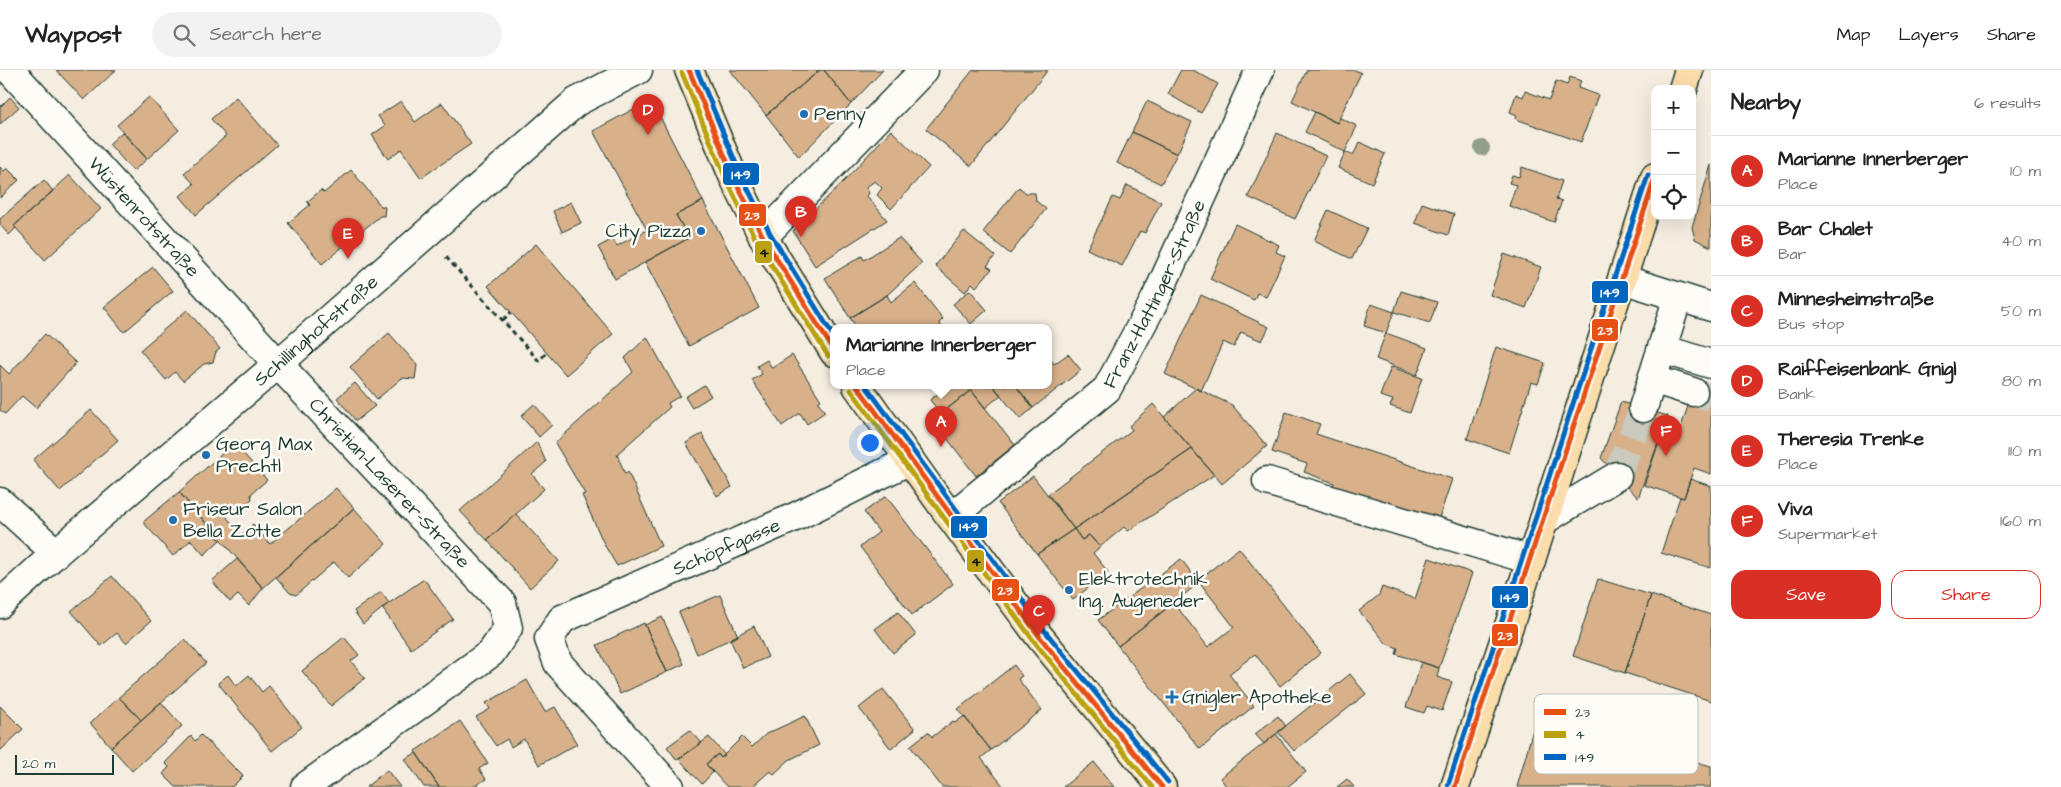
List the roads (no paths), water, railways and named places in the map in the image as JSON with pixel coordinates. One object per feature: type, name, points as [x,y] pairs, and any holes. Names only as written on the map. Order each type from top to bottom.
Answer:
[{"type":"main road","points":[[689,70],[733,176],[763,237],[830,346]]},
{"type":"main road","points":[[1684,85],[1689,70]]},
{"type":"main road","points":[[1455,787],[1651,189]]},
{"type":"main road","points":[[859,389],[1039,636],[1162,787]]},
{"type":"street","name":"Wüstenrotstraße","points":[[10,70],[278,364]]},
{"type":"street","name":"Schillinghofstraße","points":[[0,604],[56,553],[278,364],[576,102],[638,70]]},
{"type":"street","points":[[763,237],[924,70]]},
{"type":"street","name":"Franz-Hattinger-Straße","points":[[951,517],[1107,389],[1155,300],[1260,70]]},
{"type":"street","points":[[1622,279],[1711,307]]},
{"type":"street","points":[[1643,408],[1678,296]]},
{"type":"street","points":[[1662,349],[1711,364]]},
{"type":"street","name":"Christian-Laserer-Straße","points":[[278,364],[502,603],[508,628],[491,652],[305,787]]},
{"type":"street","points":[[1652,379],[1693,392]]},
{"type":"street","name":"Schöpfgasse","points":[[670,787],[558,663],[549,639],[562,619],[797,516],[910,460]]},
{"type":"street","points":[[1544,520],[1618,476]]},
{"type":"street","points":[[1267,482],[1531,560]]},
{"type":"street","points":[[0,502],[56,553]]},
{"type":"tunnel","points":[[1693,392],[1711,397]]},
{"type":"tunnel","points":[[1617,476],[1643,408]]},
{"type":"place","name":"Penny","points":[[804,114]]},
{"type":"place","name":"Raiffeisenbank Gnigl","points":[[648,135]]},
{"type":"place","name":"City Pizza","points":[[701,231]]},
{"type":"place","name":"Bar Chalet","points":[[801,237]]},
{"type":"place","name":"Theresia Trenke","points":[[348,259]]},
{"type":"place","name":"Marianne Innerberger","points":[[941,447]]},
{"type":"place","name":"Georg Max Prechtl","points":[[206,455]]},
{"type":"place","name":"Viva","points":[[1666,456]]},
{"type":"place","name":"Friseur Salon Bella Zotte","points":[[173,520]]},
{"type":"place","name":"Elektrotechnik Ing. Augeneder","points":[[1069,590]]},
{"type":"place","name":"Minnesheimstraße","points":[[1039,636]]},
{"type":"place","name":"Gnigler Apotheke","points":[[1172,697]]}]
